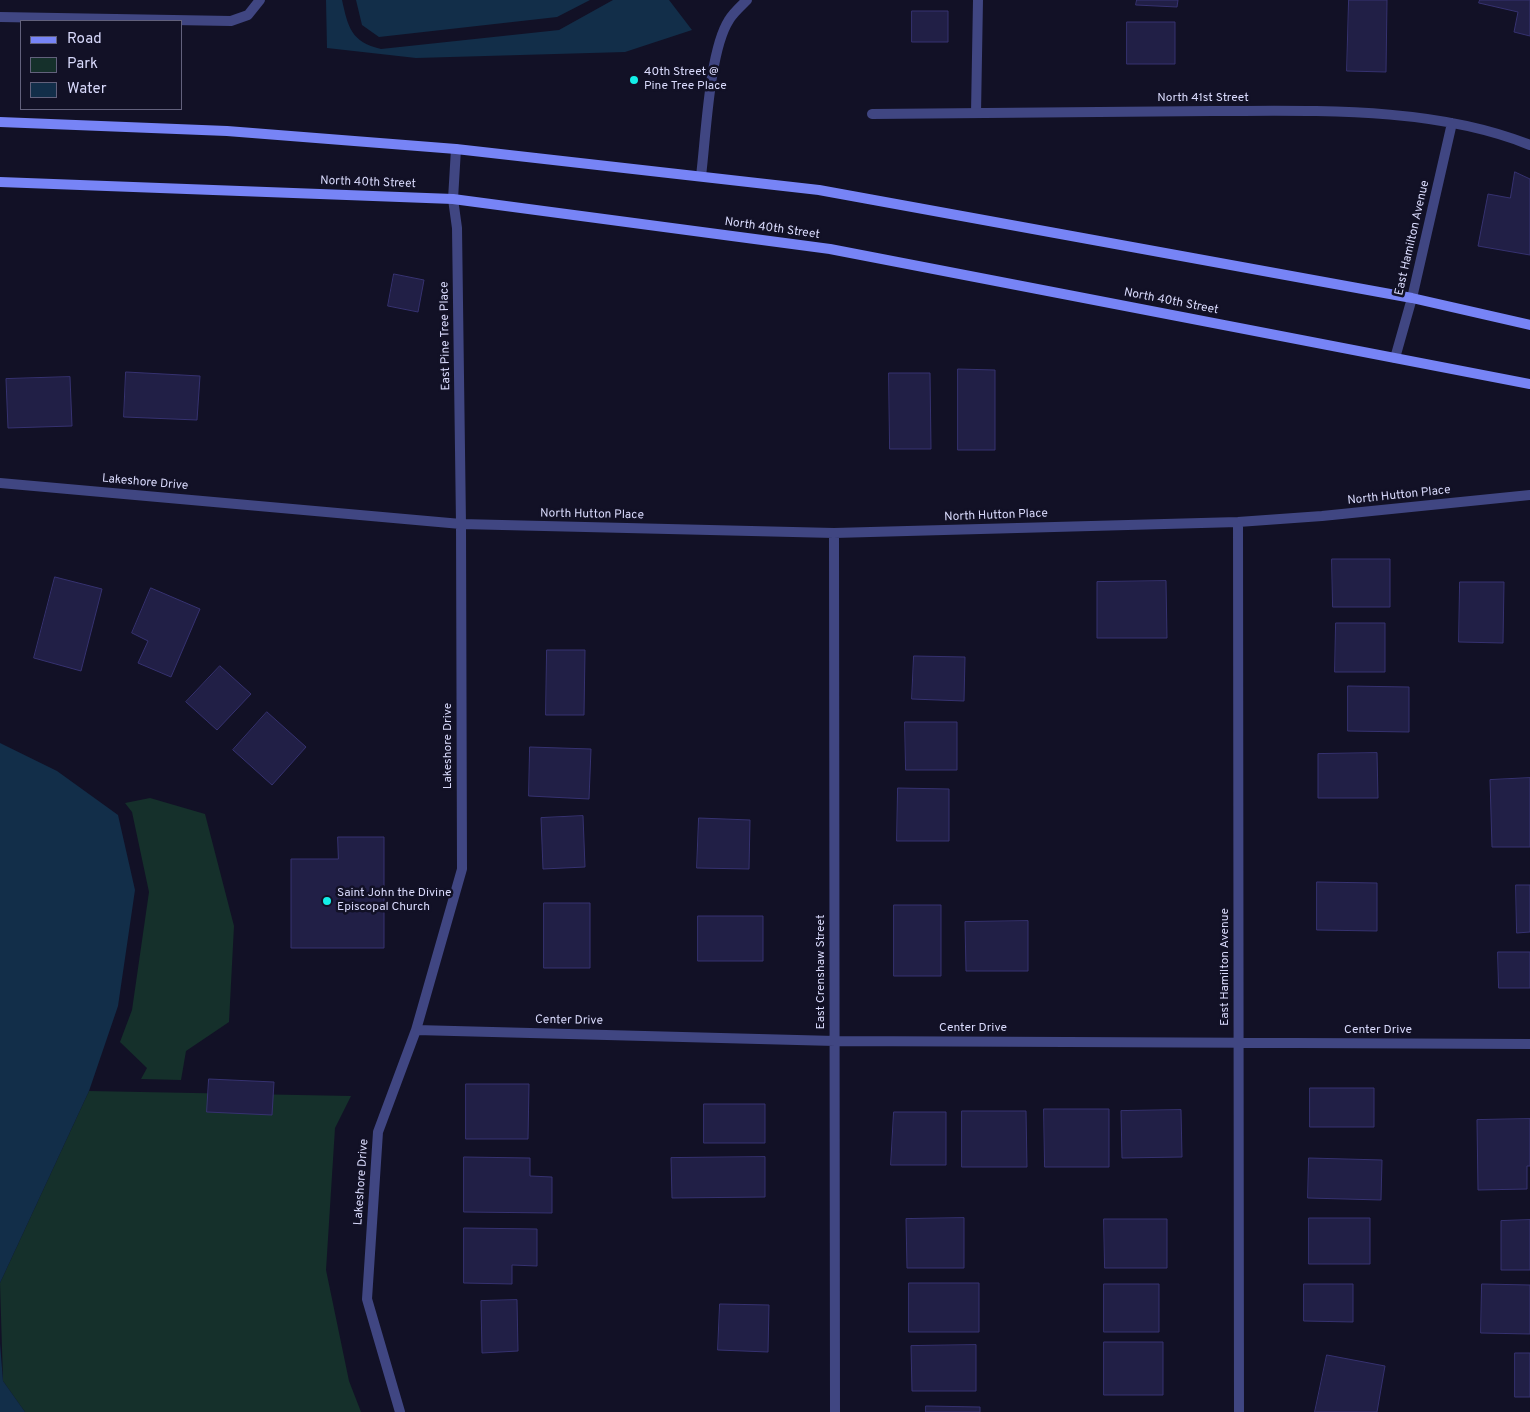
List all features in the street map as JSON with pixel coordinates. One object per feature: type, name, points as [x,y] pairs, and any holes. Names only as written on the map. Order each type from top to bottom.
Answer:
[{"type":"main road","points":[[0,122],[227,131],[456,149],[819,190],[1412,298],[1530,325]]},
{"type":"main road","name":"North 40th Street","points":[[0,182],[453,199],[830,249],[1530,384]]},
{"type":"street","points":[[182,20],[231,21],[248,14],[260,0]]},
{"type":"street","points":[[701,176],[714,65],[721,38],[729,20],[747,0]]},
{"type":"street","points":[[976,113],[978,0]]},
{"type":"street","points":[[0,17],[173,20]]},
{"type":"street","name":"North 41st Street","points":[[872,114],[1347,111],[1452,123],[1512,138],[1530,145]]},
{"type":"street","name":"East Hamilton Avenue","points":[[1395,358],[1412,298],[1452,123]]},
{"type":"street","name":"East Pine Tree Place","points":[[456,149],[453,199],[457,228],[461,524]]},
{"type":"street","name":"Lakeshore Drive","points":[[0,483],[461,524],[462,869],[416,1030],[378,1132],[367,1299],[400,1412]]},
{"type":"street","name":"North Hutton Place","points":[[461,524],[834,533],[1238,522],[1322,516],[1530,495]]},
{"type":"street","name":"East Hamilton Avenue","points":[[1238,522],[1239,1412]]},
{"type":"street","name":"East Crenshaw Street","points":[[834,533],[835,1412]]},
{"type":"street","name":"Center Drive","points":[[416,1030],[835,1041],[1530,1044]]},
{"type":"green space","points":[[150,798],[205,814],[234,926],[229,1022],[186,1051],[181,1080],[141,1079],[147,1068],[120,1042],[132,1010],[149,892],[132,812],[125,803]]},
{"type":"green space","points":[[89,1091],[351,1096],[335,1128],[326,1270],[349,1381],[361,1412],[25,1412],[3,1381],[0,1283]]},
{"type":"water","points":[[326,0],[342,0],[346,18],[352,32],[363,42],[381,49],[559,30],[613,0],[669,0],[692,30],[625,52],[416,58],[327,48]]},
{"type":"water","points":[[356,0],[590,0],[557,17],[379,37],[362,25]]},
{"type":"water","points":[[0,743],[57,771],[118,815],[135,890],[118,1006],[89,1091],[0,1283]]},
{"type":"water","points":[[0,1343],[3,1381],[25,1412],[0,1412]]},
{"type":"building","points":[[1137,0],[1178,0],[1177,7],[1136,5]]},
{"type":"building","points":[[1349,0],[1387,0],[1386,72],[1347,71]]},
{"type":"building","points":[[1480,0],[1530,0],[1530,36],[1514,32],[1518,12],[1479,3]]},
{"type":"building","points":[[912,11],[948,11],[948,42],[912,42]]},
{"type":"building","points":[[1127,22],[1175,22],[1175,64],[1127,64]]},
{"type":"building","points":[[1515,172],[1530,179],[1530,255],[1478,246],[1488,194],[1510,198]]},
{"type":"building","points":[[394,274],[424,280],[418,312],[388,306]]},
{"type":"building","points":[[958,369],[995,370],[995,450],[958,450]]},
{"type":"building","points":[[126,372],[200,376],[197,420],[124,417]]},
{"type":"building","points":[[889,373],[930,373],[931,449],[890,449]]},
{"type":"building","points":[[70,377],[72,426],[8,428],[6,379]]},
{"type":"building","points":[[1332,559],[1390,559],[1390,607],[1333,607]]},
{"type":"building","points":[[55,577],[102,589],[81,671],[34,658]]},
{"type":"building","points":[[1166,581],[1167,638],[1097,638],[1097,582]]},
{"type":"building","points":[[1460,582],[1504,582],[1503,643],[1459,642]]},
{"type":"building","points":[[151,588],[200,609],[171,677],[138,663],[148,641],[132,633]]},
{"type":"building","points":[[1336,623],[1385,623],[1385,672],[1335,672]]},
{"type":"building","points":[[547,650],[585,650],[584,715],[546,715]]},
{"type":"building","points":[[914,656],[965,657],[964,701],[912,699]]},
{"type":"building","points":[[220,666],[251,694],[217,730],[186,702]]},
{"type":"building","points":[[1348,686],[1409,687],[1409,732],[1348,731]]},
{"type":"building","points":[[267,712],[306,747],[272,785],[233,750]]},
{"type":"building","points":[[905,722],[957,722],[957,770],[906,770]]},
{"type":"building","points":[[530,747],[591,749],[589,799],[529,796]]},
{"type":"building","points":[[1377,753],[1378,798],[1318,798],[1318,754]]},
{"type":"building","points":[[1530,778],[1530,847],[1492,847],[1490,780]]},
{"type":"building","points":[[898,788],[949,789],[949,841],[897,841]]},
{"type":"building","points":[[583,816],[585,867],[543,869],[541,818]]},
{"type":"building","points":[[699,818],[750,820],[749,869],[697,868]]},
{"type":"building","points":[[338,837],[384,837],[384,948],[291,948],[291,859],[338,859]]},
{"type":"building","points":[[1317,882],[1377,883],[1377,931],[1317,930]]},
{"type":"building","points":[[1516,885],[1530,885],[1530,932],[1517,933]]},
{"type":"building","points":[[544,903],[590,903],[590,968],[544,968]]},
{"type":"building","points":[[894,905],[941,905],[941,976],[894,976]]},
{"type":"building","points":[[698,916],[763,916],[763,961],[698,961]]},
{"type":"building","points":[[1028,921],[1028,971],[966,971],[965,922]]},
{"type":"building","points":[[1498,952],[1530,952],[1530,988],[1499,988]]},
{"type":"building","points":[[209,1079],[274,1082],[272,1115],[207,1112]]},
{"type":"building","points":[[466,1084],[529,1084],[528,1139],[466,1139]]},
{"type":"building","points":[[1310,1088],[1374,1088],[1374,1127],[1310,1127]]},
{"type":"building","points":[[704,1104],[765,1104],[765,1143],[704,1143]]},
{"type":"building","points":[[1044,1109],[1109,1109],[1109,1167],[1045,1167]]},
{"type":"building","points":[[1181,1110],[1182,1157],[1122,1158],[1121,1111]]},
{"type":"building","points":[[962,1111],[1026,1111],[1027,1167],[962,1167]]},
{"type":"building","points":[[894,1112],[946,1112],[946,1165],[891,1165]]},
{"type":"building","points":[[1530,1119],[1530,1166],[1527,1166],[1527,1189],[1478,1190],[1477,1120]]},
{"type":"building","points":[[464,1157],[530,1158],[530,1176],[552,1177],[552,1213],[464,1212]]},
{"type":"building","points":[[765,1157],[765,1197],[672,1198],[671,1158]]},
{"type":"building","points":[[1309,1158],[1382,1160],[1381,1200],[1308,1198]]},
{"type":"building","points":[[964,1218],[964,1268],[907,1268],[906,1219]]},
{"type":"building","points":[[1309,1218],[1370,1218],[1370,1264],[1309,1264]]},
{"type":"building","points":[[1104,1219],[1167,1219],[1167,1268],[1105,1268]]},
{"type":"building","points":[[1530,1220],[1530,1270],[1501,1270],[1501,1221]]},
{"type":"building","points":[[464,1228],[537,1229],[537,1266],[512,1265],[512,1284],[464,1283]]},
{"type":"building","points":[[909,1283],[979,1283],[979,1332],[909,1332]]},
{"type":"building","points":[[1104,1284],[1159,1284],[1159,1332],[1104,1332]]},
{"type":"building","points":[[1304,1284],[1353,1284],[1353,1322],[1304,1321]]},
{"type":"building","points":[[1482,1284],[1530,1285],[1530,1334],[1481,1333]]},
{"type":"building","points":[[517,1300],[518,1351],[482,1353],[481,1301]]},
{"type":"building","points":[[720,1304],[769,1305],[768,1352],[718,1350]]},
{"type":"building","points":[[1104,1342],[1163,1342],[1163,1395],[1104,1395]]},
{"type":"building","points":[[976,1345],[976,1391],[912,1391],[911,1346]]},
{"type":"building","points":[[1515,1353],[1530,1353],[1530,1397],[1515,1397]]},
{"type":"building","points":[[1327,1355],[1385,1366],[1377,1412],[1315,1412]]},
{"type":"building","points":[[926,1406],[980,1407],[980,1412],[926,1412]]},
{"type":"place","name":"40th Street @ Pine Tree Place","points":[[634,80]]},
{"type":"place","name":"Saint John the Divine Episcopal Church","points":[[327,901]]}]
